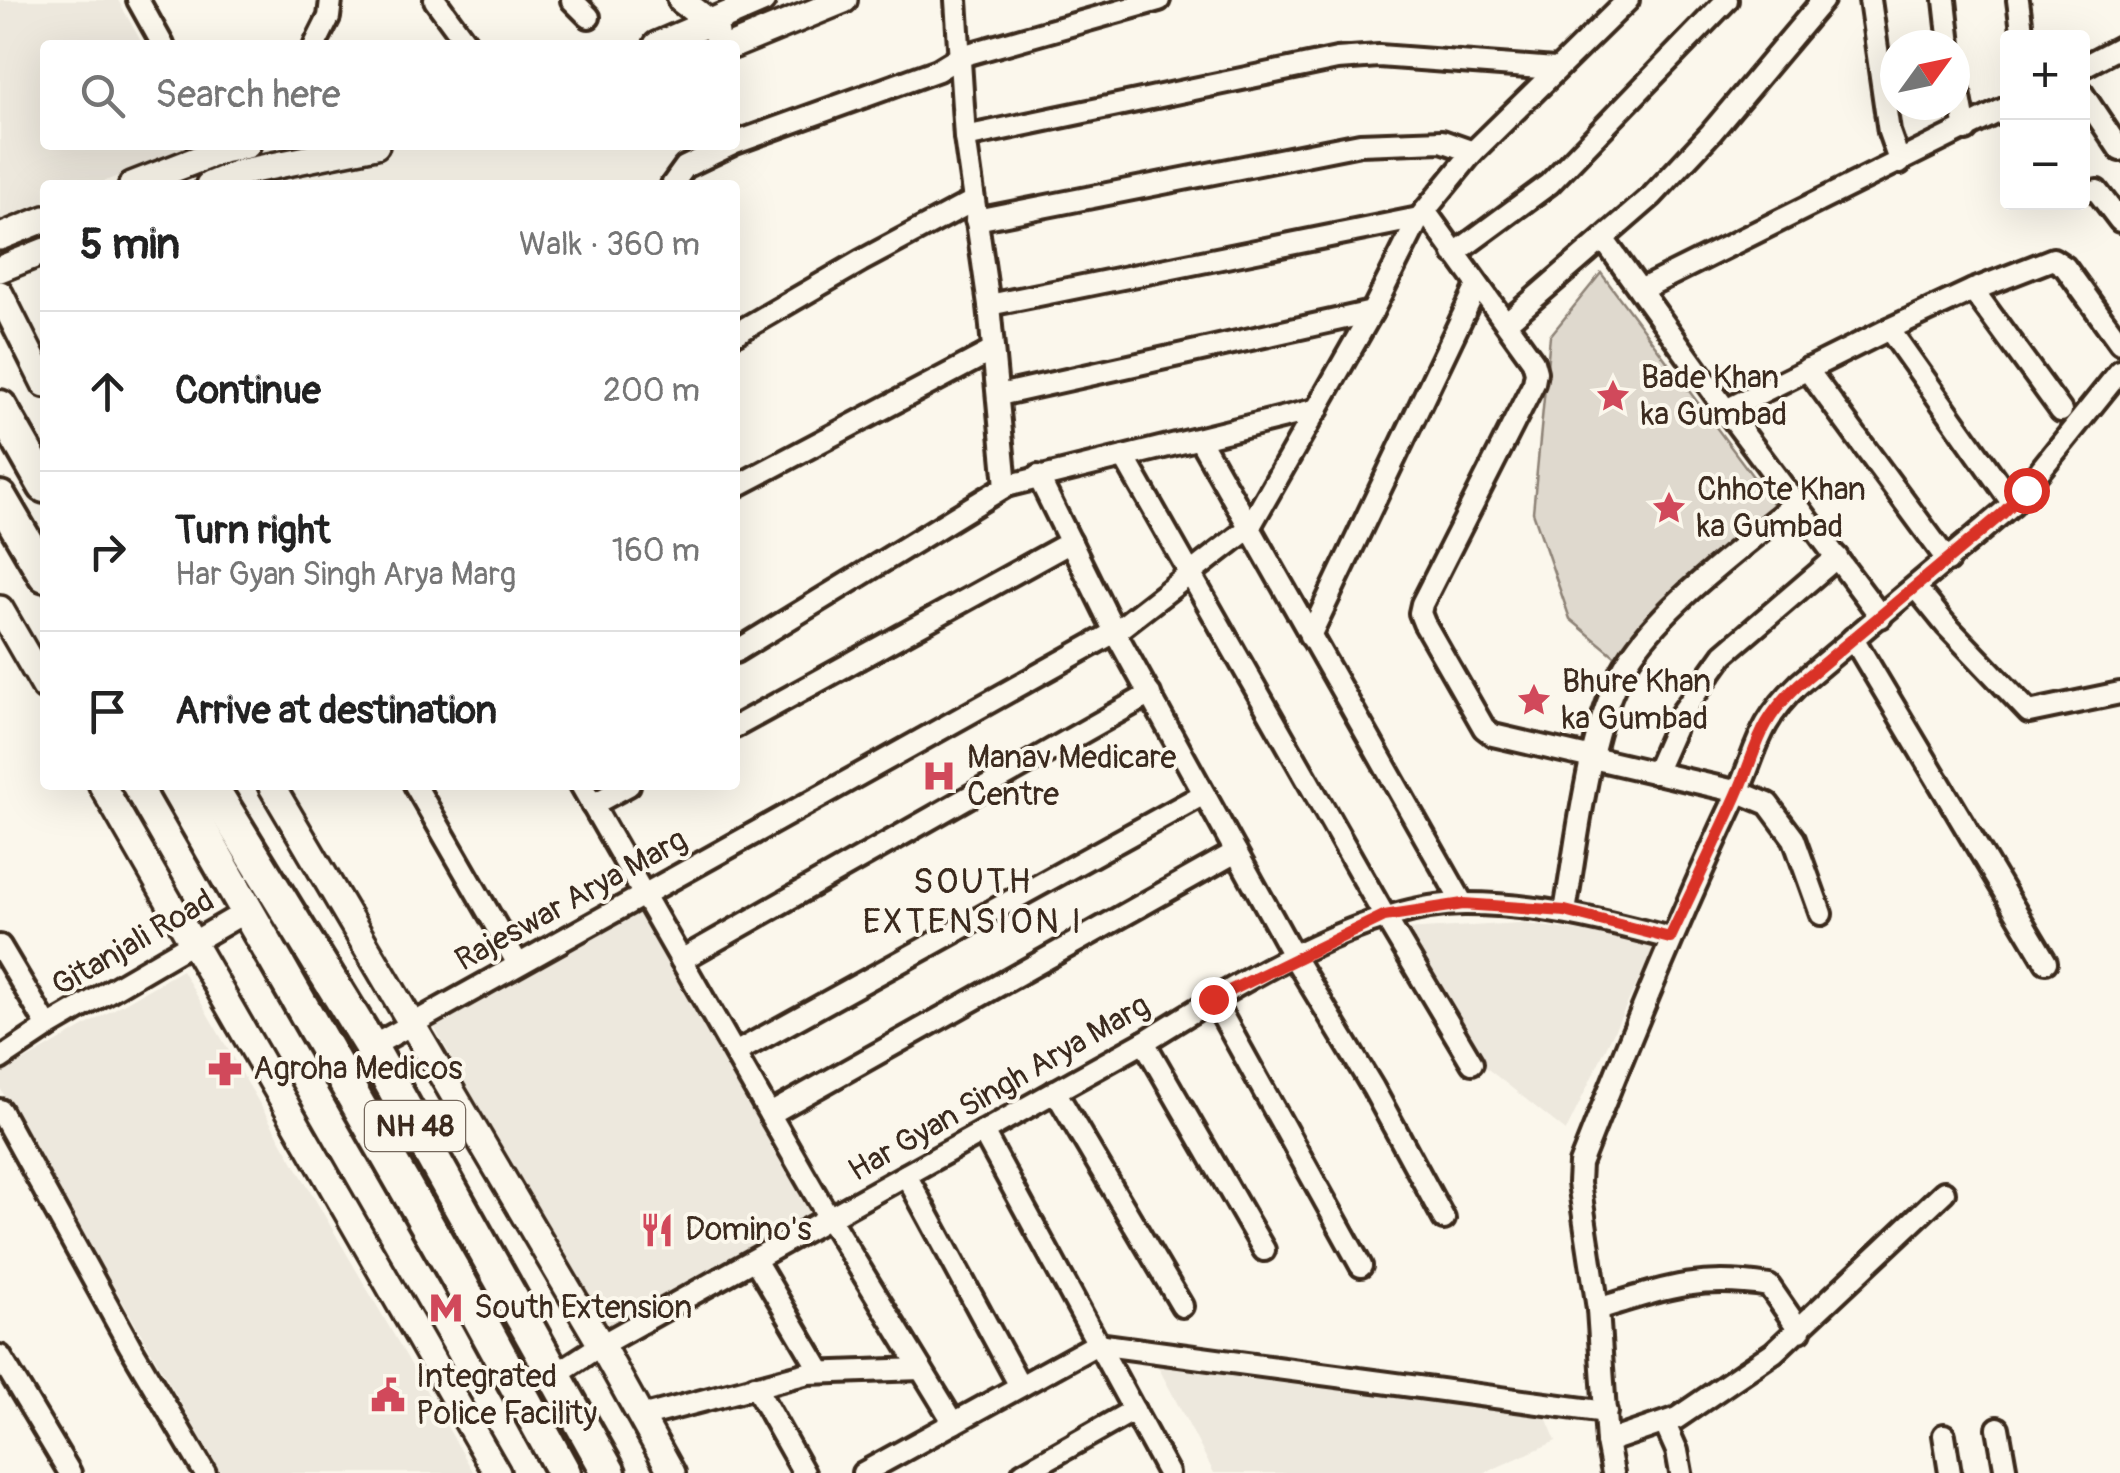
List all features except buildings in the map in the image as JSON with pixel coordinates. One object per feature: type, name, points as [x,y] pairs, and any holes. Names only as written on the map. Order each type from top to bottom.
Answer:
[{"type":"main road","points":[[0,408],[40,477]]},
{"type":"main road","points":[[0,498],[40,566]]},
{"type":"main road","name":"NH 48","points":[[177,790],[457,1277],[564,1473]]},
{"type":"main road","name":"NH 48","points":[[213,790],[371,1047],[609,1473]]},
{"type":"street","points":[[138,0],[160,40]]},
{"type":"street","points":[[318,40],[330,17],[331,0]]},
{"type":"street","points":[[435,0],[464,40]]},
{"type":"street","points":[[572,0],[589,17]]},
{"type":"street","points":[[681,0],[708,21],[721,40]]},
{"type":"street","points":[[668,40],[762,0]]},
{"type":"street","points":[[740,43],[844,0]]},
{"type":"street","points":[[956,0],[966,138],[989,305],[1006,486]]},
{"type":"street","points":[[740,141],[938,70],[961,56],[1159,0]]},
{"type":"street","points":[[1249,528],[1372,312],[1422,214],[1474,152],[1628,0]]},
{"type":"street","points":[[1454,254],[1549,184],[1727,0]]},
{"type":"street","points":[[1507,322],[1652,196],[1823,0]]},
{"type":"street","points":[[1870,0],[1889,132],[1900,163]]},
{"type":"street","points":[[1945,0],[1948,30]]},
{"type":"street","points":[[2018,0],[2022,30]]},
{"type":"street","points":[[2090,63],[2120,47]]},
{"type":"street","points":[[966,138],[1337,59],[1379,56],[1556,69]]},
{"type":"street","points":[[2090,105],[2120,150]]},
{"type":"street","points":[[1640,290],[2000,111]]},
{"type":"street","points":[[1964,120],[1966,130]]},
{"type":"street","points":[[740,329],[974,210],[1360,144],[1442,141],[1474,152]]},
{"type":"street","points":[[145,180],[222,150]]},
{"type":"street","points":[[231,150],[238,173]]},
{"type":"street","points":[[221,180],[238,173],[351,150]]},
{"type":"street","points":[[675,180],[685,166],[720,150]]},
{"type":"street","points":[[2097,191],[2120,221]]},
{"type":"street","points":[[1422,214],[1507,322],[1536,372],[1420,614],[1484,728],[1507,740],[1739,792],[1768,804],[1794,839],[1821,914]]},
{"type":"street","points":[[989,305],[1422,214]]},
{"type":"street","points":[[0,237],[40,221]]},
{"type":"street","points":[[1604,240],[1880,616]]},
{"type":"street","points":[[0,270],[40,253]]},
{"type":"street","points":[[1726,410],[1889,328],[2053,259],[2065,268],[2120,342]]},
{"type":"street","points":[[1310,636],[1477,286]]},
{"type":"street","points":[[1973,290],[2061,411]]},
{"type":"street","points":[[0,294],[40,374]]},
{"type":"street","points":[[998,396],[1372,312]]},
{"type":"street","points":[[1889,328],[2013,504]]},
{"type":"street","points":[[740,483],[992,352]]},
{"type":"street","points":[[1807,368],[1948,561]]},
{"type":"street","points":[[1613,1473],[1607,1442],[1598,1309],[1579,1184],[1580,1164],[1670,938],[1739,792],[1759,733],[1770,714],[1854,638],[2013,504],[2120,371]]},
{"type":"street","points":[[740,649],[1006,486],[1318,408]]},
{"type":"street","points":[[1200,440],[1463,904]]},
{"type":"street","points":[[1124,457],[1472,1064]]},
{"type":"street","points":[[1038,476],[1116,632],[1204,794],[1294,957],[1374,1088],[1444,1219]]},
{"type":"street","points":[[1565,911],[1592,760],[1613,689],[1632,654],[1670,612],[1796,502]]},
{"type":"street","name":"Rajeswar Arya Marg","points":[[371,1047],[1116,632],[1249,528]]},
{"type":"street","points":[[740,724],[1071,542]]},
{"type":"street","points":[[1655,773],[1681,714],[1724,654],[1837,557]]},
{"type":"street","points":[[1916,588],[2024,709],[2034,712],[2120,693]]},
{"type":"street","points":[[0,610],[40,678]]},
{"type":"street","points":[[1854,638],[2046,962]]},
{"type":"street","points":[[681,960],[1150,694]]},
{"type":"street","points":[[105,790],[497,1473]]},
{"type":"street","points":[[274,790],[602,1345],[672,1473]]},
{"type":"street","points":[[418,790],[518,964]]},
{"type":"street","points":[[584,790],[830,1218],[954,1423]]},
{"type":"street","points":[[592,805],[620,790]]},
{"type":"street","points":[[735,1053],[1204,794]]},
{"type":"street","points":[[770,1114],[1236,852]]},
{"type":"street","name":"Har Gyan Singh Arya Marg","points":[[552,1376],[1144,1042],[1213,999],[1384,916],[1463,904],[1565,911],[1670,938]]},
{"type":"street","name":"Gitanjali Road","points":[[0,1060],[48,1027],[246,912]]},
{"type":"street","points":[[0,946],[48,1027]]},
{"type":"street","points":[[1213,999],[1361,1266]]},
{"type":"street","points":[[1144,1042],[1264,1250]]},
{"type":"street","points":[[1055,1092],[1182,1306]]},
{"type":"street","points":[[0,1110],[205,1473]]},
{"type":"street","points":[[982,1132],[1168,1473]]},
{"type":"street","points":[[906,1175],[1020,1386]]},
{"type":"street","points":[[1607,1442],[1665,1424],[1774,1352],[1944,1192]]},
{"type":"street","points":[[754,1260],[821,1372]]},
{"type":"street","points":[[1598,1309],[1679,1284],[1730,1280],[1770,1286],[1800,1331]]},
{"type":"street","points":[[863,1473],[1098,1344],[1606,1412]]},
{"type":"street","points":[[0,1356],[70,1473]]},
{"type":"street","points":[[641,1418],[821,1372],[921,1370]]},
{"type":"street","points":[[755,1386],[804,1473]]},
{"type":"street","points":[[1023,1473],[1134,1410]]},
{"type":"street","points":[[1665,1424],[1677,1451],[1681,1473]]},
{"type":"street","points":[[1998,1428],[2006,1473]]},
{"type":"street","points":[[1944,1435],[1950,1473]]},
{"type":"shaded area","points":[[0,0],[118,0],[140,40],[40,40],[40,150],[186,150],[108,180],[40,180],[40,207],[0,222]]},
{"type":"shaded area","points":[[1601,273],[1775,506],[1654,621],[1628,667],[1570,619],[1533,512],[1550,336]]},
{"type":"shaded area","points":[[639,903],[812,1211],[604,1328],[429,1018]]},
{"type":"shaded area","points":[[1520,923],[1657,942],[1566,1131],[1484,1066],[1405,930]]},
{"type":"shaded area","points":[[182,970],[474,1473],[221,1473],[0,1088],[0,1075]]},
{"type":"shaded area","points":[[1155,1361],[1546,1417],[1556,1441],[1484,1473],[1214,1473]]},
{"type":"place","name":"Bade Khan ka Gumbad","points":[[1613,396]]},
{"type":"place","name":"Chhote Khan ka Gumbad","points":[[1669,508]]},
{"type":"place","name":"Bhure Khan ka Gumbad","points":[[1534,700]]},
{"type":"place","name":"Manav Medicare Centre","points":[[939,776]]},
{"type":"place","name":"Agroha Medicos","points":[[225,1069]]},
{"type":"place","name":"Domino's","points":[[657,1230]]},
{"type":"place","name":"South Extension","points":[[446,1308]]},
{"type":"place","name":"Integrated Police Facility","points":[[388,1395]]},
{"type":"district","name":"SOUTH EXTENSION I","points":[[973,902]]},
{"type":"route","points":[[1213,999],[1384,916],[1463,904],[1565,911],[1670,938],[1739,792],[1759,733],[1770,714],[1799,684],[1916,588],[2026,490]]}]
